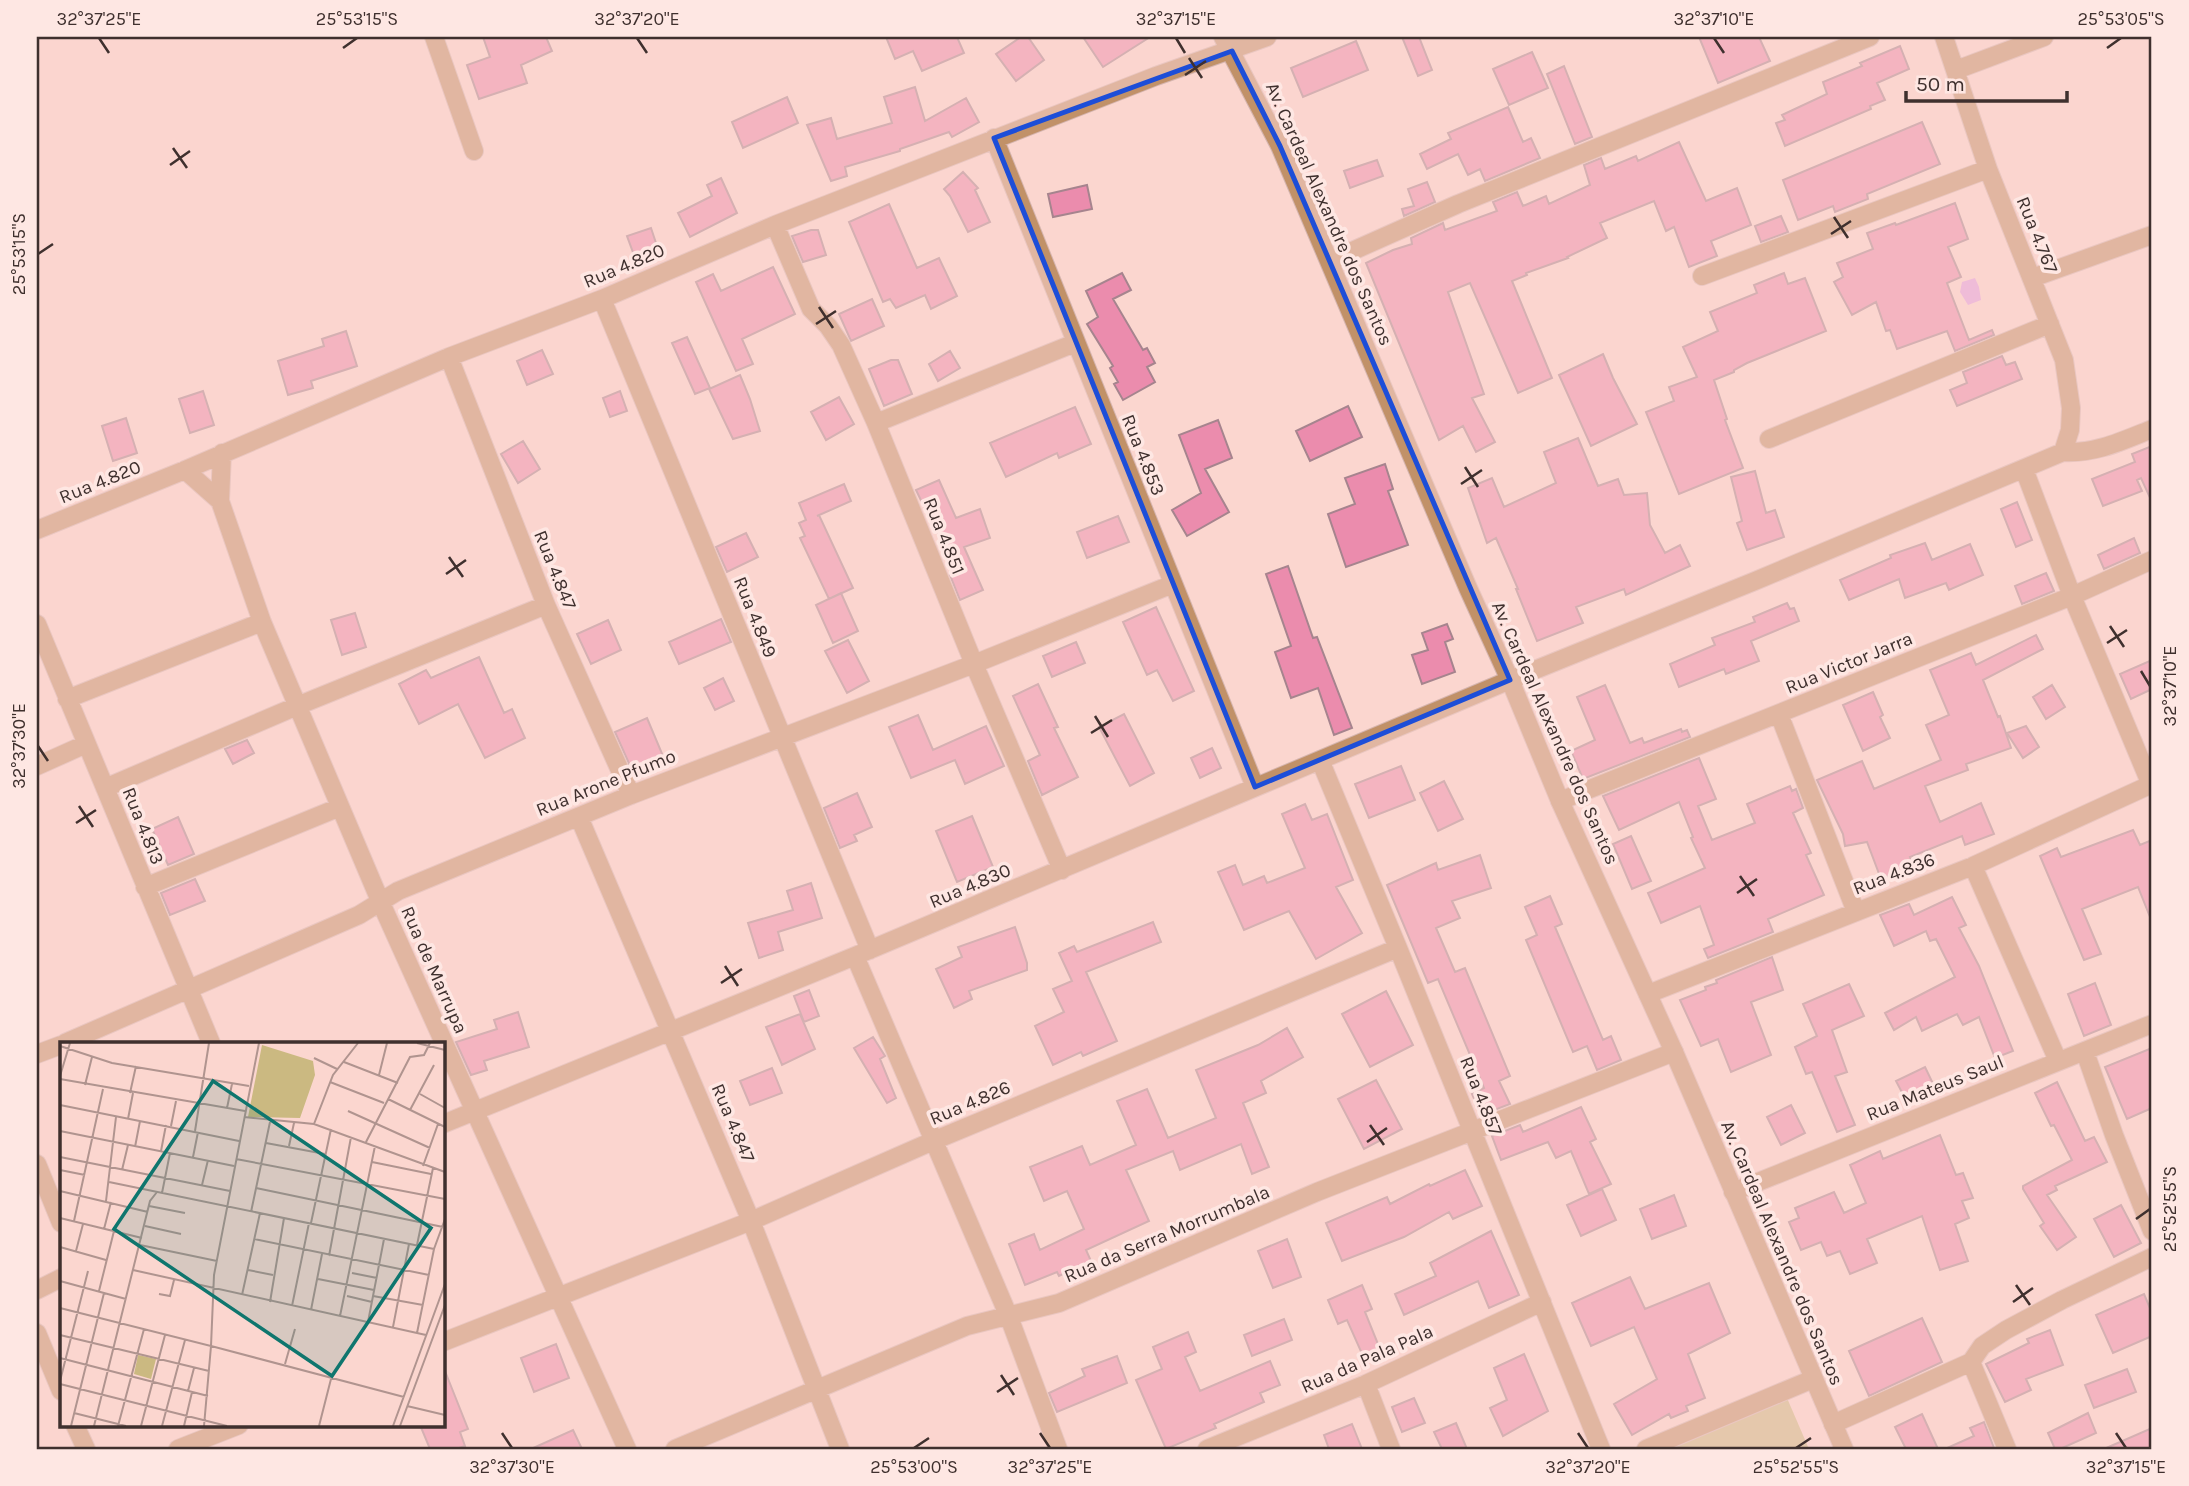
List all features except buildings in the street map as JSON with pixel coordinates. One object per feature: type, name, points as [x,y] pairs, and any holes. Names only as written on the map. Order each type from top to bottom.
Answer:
[{"type":"street","points":[[434,37],[474,151]]},
{"type":"street","name":"Rua 4.820","points":[[37,530],[449,357],[601,299],[775,225],[1157,76],[1227,44],[1267,37]]},
{"type":"street","points":[[1330,261],[1483,194],[1870,37]]},
{"type":"street","name":"Rua 4.767","points":[[1944,37],[1988,169],[2064,360],[2069,383],[2070,430],[2063,452]]},
{"type":"street","points":[[1956,71],[2044,37]]},
{"type":"street","name":"Av. Cardeal Alexandre dos Santos","points":[[1227,44],[1280,146],[1560,801],[1674,1052],[1844,1449]]},
{"type":"street","name":"Rua 4.853","points":[[994,138],[1255,787]]},
{"type":"street","points":[[1702,276],[1988,169]]},
{"type":"street","name":"Rua 4.851","points":[[775,225],[811,309],[828,326],[841,345],[876,423],[974,664],[1062,870]]},
{"type":"street","points":[[2032,278],[2152,235]]},
{"type":"street","name":"Rua 4.849","points":[[601,299],[782,736],[933,1142],[1009,1317],[1058,1449]]},
{"type":"street","points":[[1769,439],[2050,324]]},
{"type":"street","points":[[876,423],[1075,343]]},
{"type":"street","name":"Rua 4.847","points":[[449,357],[546,605],[631,795]]},
{"type":"street","points":[[2063,452],[2100,450],[2152,429]]},
{"type":"street","name":"Rua 4.830","points":[[444,1124],[863,953],[1510,680],[2063,452]]},
{"type":"street","points":[[220,501],[222,453]]},
{"type":"street","points":[[2024,469],[2072,596],[2152,785]]},
{"type":"street","points":[[185,470],[220,501]]},
{"type":"street","name":"Rua de Marrupa","points":[[220,501],[262,622],[381,903],[626,1449]]},
{"type":"street","name":"Rua Victor Jarra","points":[[1560,801],[2072,596],[2152,560]]},
{"type":"street","name":"Rua Arone Pfumo","points":[[68,1042],[359,915],[398,891],[631,795],[974,664],[1172,583]]},
{"type":"street","points":[[105,788],[297,706],[546,605]]},
{"type":"street","points":[[67,699],[262,622]]},
{"type":"street","name":"Rua 4.813","points":[[37,624],[211,1042]]},
{"type":"street","points":[[1779,714],[1856,912]]},
{"type":"street","points":[[37,766],[86,744]]},
{"type":"street","name":"Rua 4.857","points":[[1320,760],[1601,1449]]},
{"type":"street","name":"Rua 4.836","points":[[1648,994],[1973,866],[2152,785]]},
{"type":"street","points":[[145,887],[340,807]]},
{"type":"street","name":"Rua 4.847","points":[[579,817],[751,1221],[840,1449]]},
{"type":"street","points":[[1973,866],[2058,1061]]},
{"type":"street","name":"Rua 4.826","points":[[444,1342],[751,1221],[1398,948]]},
{"type":"street","name":"Rua Mateus Saul","points":[[1733,1192],[2152,1024]]},
{"type":"street","name":"Rua Arone Pfumo","points":[[37,1054],[60,1045]]},
{"type":"street","name":"Rua da Serra Morrumbala","points":[[676,1449],[967,1326],[1059,1303],[1317,1192],[1674,1052]]},
{"type":"street","points":[[2085,1052],[2152,1231]]},
{"type":"street","points":[[37,1164],[60,1221]]},
{"type":"street","points":[[1833,1424],[1971,1362],[1982,1346],[2006,1330],[2152,1257]]},
{"type":"street","points":[[37,1290],[60,1278]]},
{"type":"street","name":"Rua da Pala Pala","points":[[1207,1449],[1366,1384],[1542,1302]]},
{"type":"street","points":[[37,1333],[60,1389]]},
{"type":"street","points":[[1971,1362],[2007,1449]]},
{"type":"street","points":[[1646,1449],[1813,1379]]},
{"type":"street","points":[[1366,1384],[1391,1449]]},
{"type":"street","points":[[75,1426],[86,1449]]},
{"type":"street","points":[[178,1449],[236,1426]]},
{"type":"highlighted area","points":[[1232,51],[1280,146],[1510,680],[1255,787],[994,138]]},
{"type":"shaded area","points":[[1975,278],[1981,300],[1968,305],[1960,292],[1962,282]]},
{"type":"shaded area","points":[[1787,1398],[1809,1449],[1666,1449]]}]
